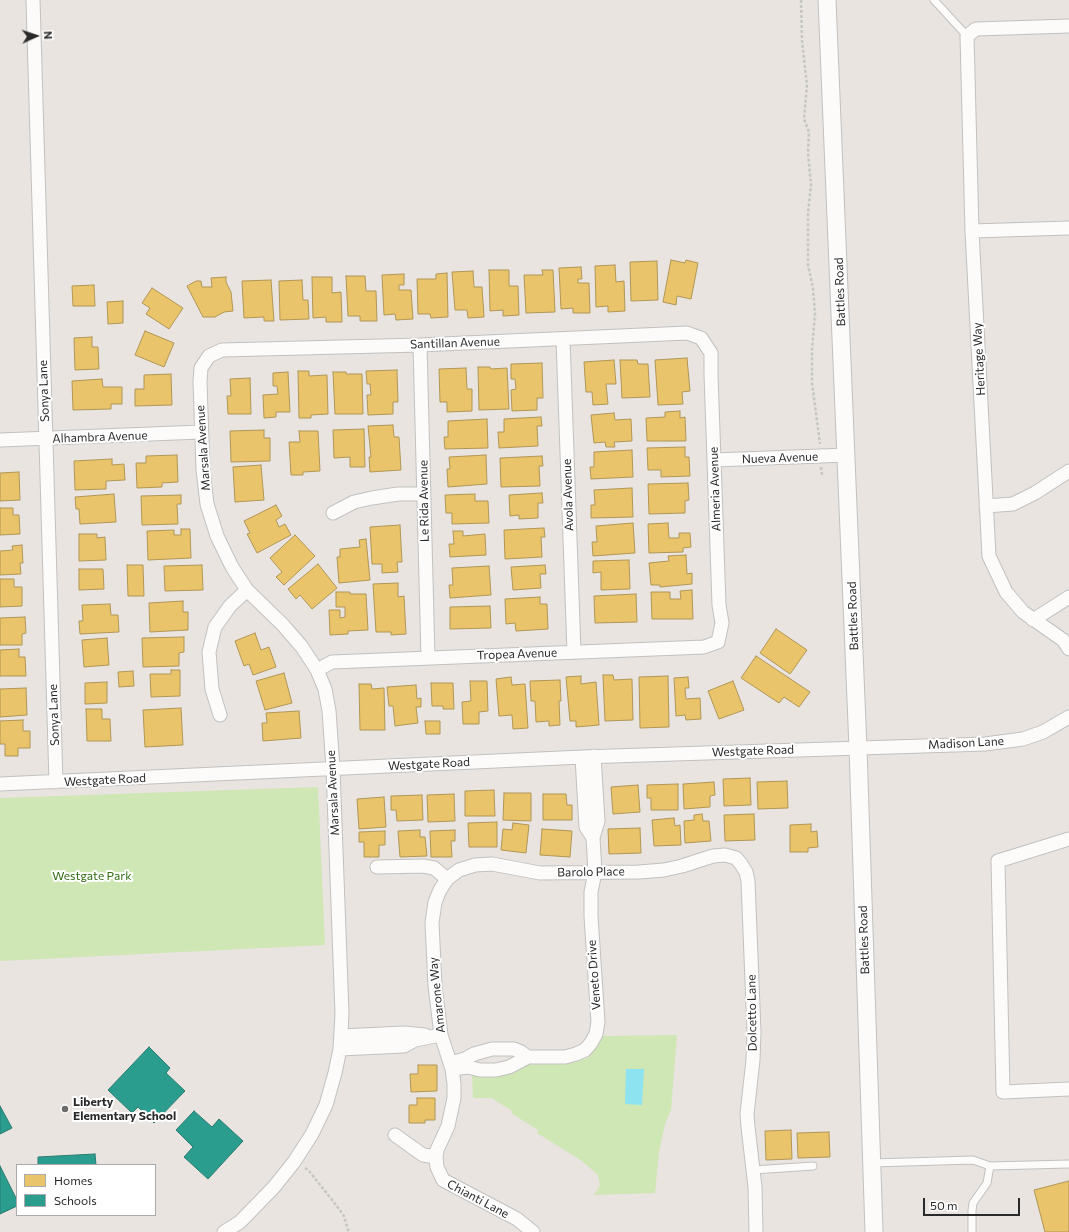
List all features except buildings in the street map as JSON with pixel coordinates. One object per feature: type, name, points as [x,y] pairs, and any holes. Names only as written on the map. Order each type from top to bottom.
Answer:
[{"type":"street","name":"Sonya Lane","points":[[33,0],[56,782]]},
{"type":"street","name":"Battles Road","points":[[828,0],[858,748],[874,1232]]},
{"type":"street","points":[[967,36],[976,29],[1069,26]]},
{"type":"street","name":"Heritage Way","points":[[967,36],[972,231],[989,556],[1006,592],[1023,612],[1063,640],[1069,650]]},
{"type":"street","points":[[972,231],[1069,228]]},
{"type":"street","name":"Santillan Avenue","points":[[209,356],[222,350],[420,345],[687,333],[701,338]]},
{"type":"street","name":"Almeria Avenue","points":[[701,338],[711,353],[719,605],[722,623],[718,642]]},
{"type":"street","name":"Avola Avenue","points":[[563,339],[574,652]]},
{"type":"street","name":"Le Rida Avenue","points":[[420,345],[428,658]]},
{"type":"street","name":"Marsala Avenue","points":[[209,356],[201,368],[200,382],[202,470],[207,504],[217,536],[232,567],[247,590],[284,625],[302,647],[317,670],[325,689],[329,710],[333,768],[341,992],[340,1043],[326,1105],[312,1134],[294,1162],[274,1187],[240,1222],[224,1232]]},
{"type":"street","name":"Alhambra Avenue","points":[[0,440],[201,432]]},
{"type":"street","name":"Nueva Avenue","points":[[714,460],[847,456]]},
{"type":"street","points":[[986,506],[1013,504],[1069,471]]},
{"type":"street","points":[[333,513],[354,502],[372,498],[398,494],[423,494]]},
{"type":"street","points":[[220,716],[212,689],[209,652],[216,627],[230,606],[247,590]]},
{"type":"street","points":[[1033,620],[1069,597]]},
{"type":"street","name":"Tropea Avenue","points":[[317,670],[332,662],[704,647],[718,642]]},
{"type":"street","name":"Madison Lane","points":[[858,748],[985,744],[1023,739],[1042,732],[1069,717]]},
{"type":"street","name":"Westgate Road","points":[[0,784],[588,756],[858,748]]},
{"type":"street","name":"Veneto Drive","points":[[451,1066],[468,1067],[480,1070],[496,1070],[509,1067],[528,1057],[565,1056],[576,1054],[585,1050],[596,1034],[598,1022],[591,916],[591,892],[595,872],[593,838],[598,821],[588,756]]},
{"type":"street","points":[[1069,839],[998,861],[1003,1092],[1069,1089]]},
{"type":"street","name":"Barolo Place","points":[[448,879],[459,870],[474,865],[492,864],[540,873],[639,872],[664,870],[719,855],[736,858]]},
{"type":"street","name":"Dolcetto Lane","points":[[736,858],[742,864],[748,881],[754,1032],[753,1060],[747,1114],[756,1211],[756,1232]]},
{"type":"street","points":[[377,867],[423,866],[434,868],[448,879]]},
{"type":"street","name":"Amarone Way","points":[[436,1157],[437,1150],[448,1126],[454,1098],[454,1084],[451,1066],[441,1035],[435,986],[432,923],[435,902],[440,890],[448,879]]},
{"type":"street","points":[[340,1043],[404,1033],[441,1035]]},
{"type":"street","name":"Veneto Drive","points":[[451,1066],[474,1054],[492,1049],[514,1049],[528,1057]]},
{"type":"street","points":[[395,1135],[423,1155],[436,1157]]},
{"type":"street","name":"Chianti Lane","points":[[436,1157],[439,1173],[443,1180],[517,1219],[533,1232]]},
{"type":"lane","points":[[934,0],[967,36]]},
{"type":"lane","points":[[871,1163],[973,1160],[990,1166],[1069,1164]]},
{"type":"lane","points":[[752,1170],[813,1166]]},
{"type":"lane","points":[[972,1232],[973,1203],[987,1183],[990,1166]]},
{"type":"path","points":[[801,0],[802,41],[807,85],[804,119],[809,132],[808,153],[811,185],[808,213],[808,265],[813,288],[816,314],[812,350],[812,382],[819,431],[822,475]]},
{"type":"path","points":[[294,1162],[309,1171],[334,1201],[344,1216],[350,1232]]},
{"type":"green space","name":"Westgate Park","points":[[318,787],[325,945],[0,961],[0,798]]},
{"type":"green space","points":[[677,1035],[671,1110],[665,1124],[659,1152],[655,1193],[594,1195],[600,1186],[598,1175],[582,1161],[537,1133],[538,1130],[511,1113],[512,1111],[492,1098],[473,1098],[472,1074],[498,1075],[527,1065],[572,1062],[588,1058],[603,1036]]},
{"type":"water","points":[[626,1069],[644,1069],[642,1105],[625,1104]]},
{"type":"place","name":"Liberty Elementary School","points":[[65,1109]]}]
